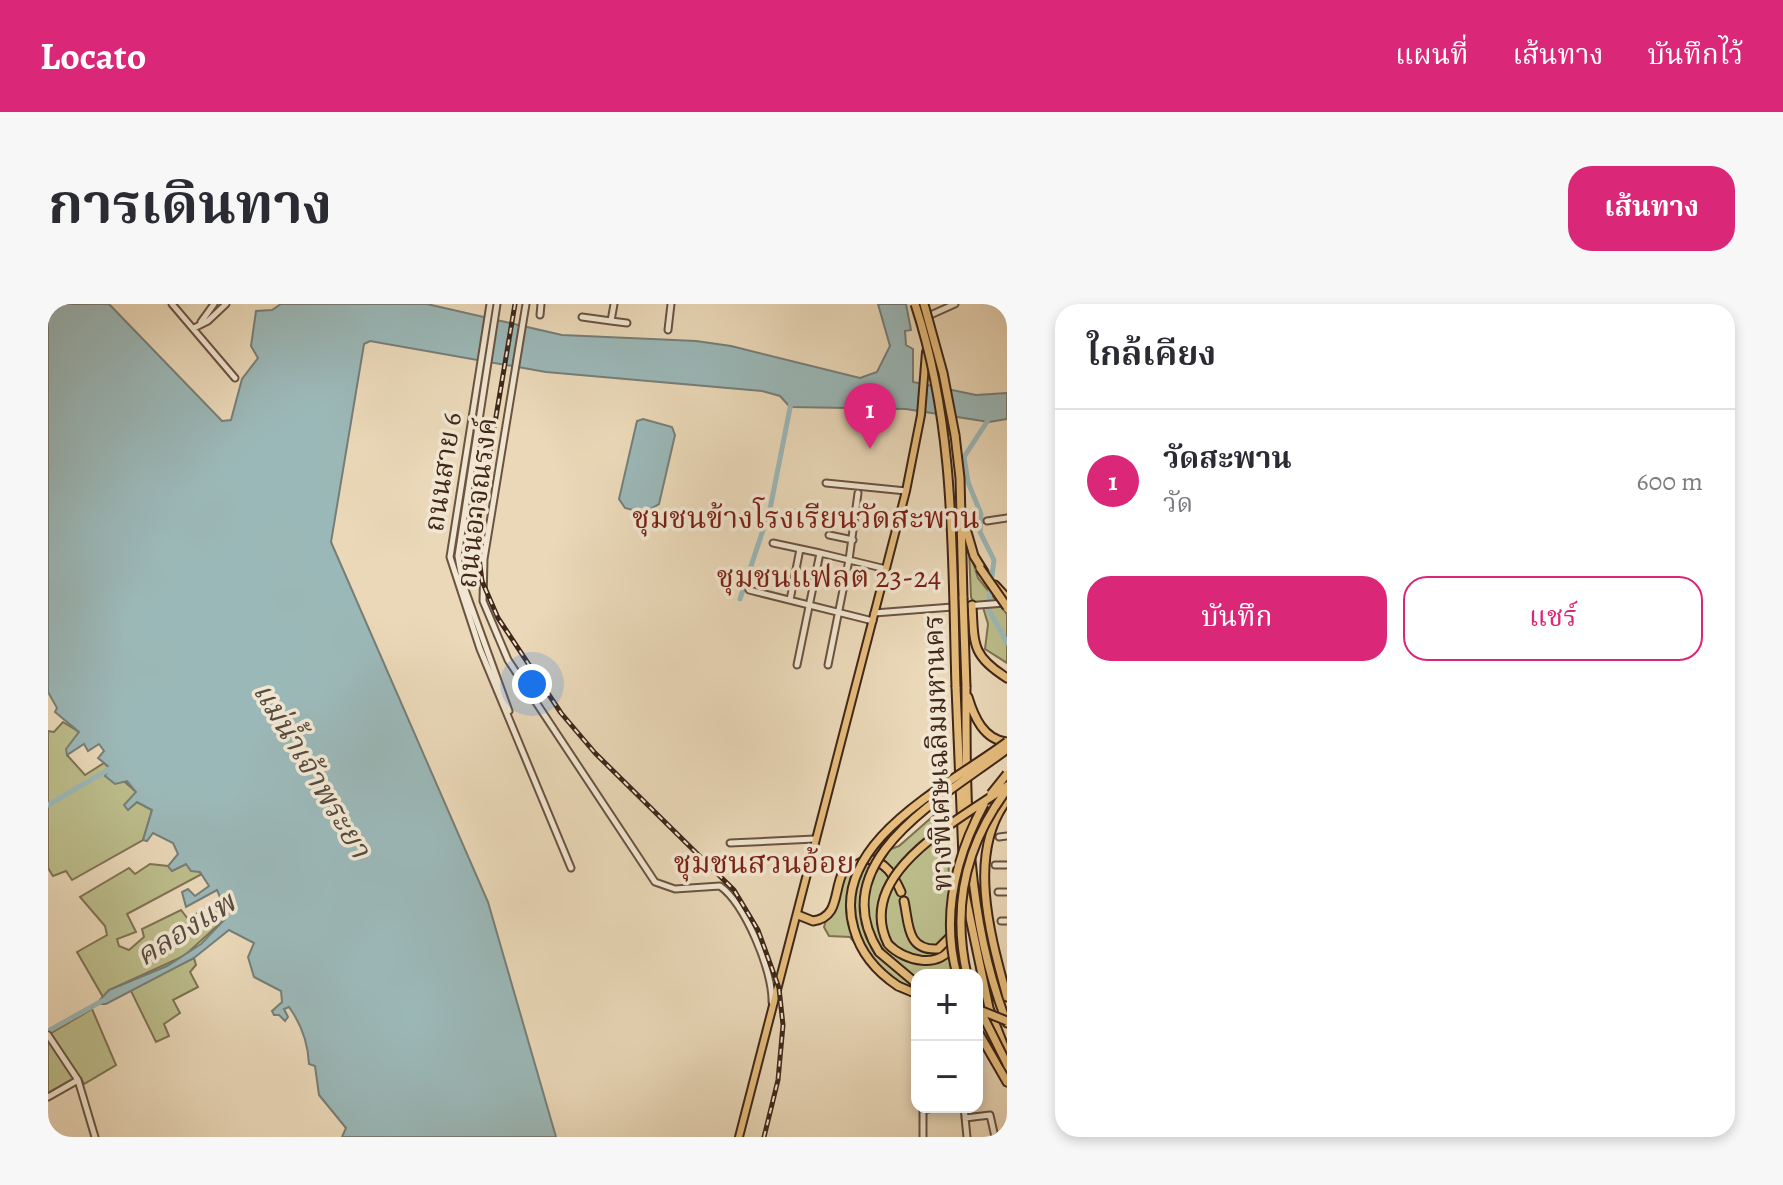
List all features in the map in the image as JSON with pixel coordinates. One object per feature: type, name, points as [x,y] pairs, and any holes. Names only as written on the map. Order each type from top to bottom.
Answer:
[{"type":"highway","name":"ทางพิเศษเฉลิมมหานคร","points":[[920,304],[946,386],[960,478],[966,687],[966,829],[985,949],[1007,1022]]},
{"type":"highway","name":"ทางพิเศษเฉลิมมหานคร","points":[[920,304],[947,449],[960,834],[972,936],[989,1008],[1007,1054]]},
{"type":"highway","points":[[960,478],[966,529],[980,568],[1007,603]]},
{"type":"highway","points":[[972,605],[978,656],[1007,678]]},
{"type":"highway","points":[[966,687],[982,728],[995,740],[1007,742]]},
{"type":"highway","points":[[911,991],[887,979],[863,952],[851,911],[857,871],[870,848],[893,825],[1007,742]]},
{"type":"highway","points":[[911,979],[879,952],[866,925],[866,881],[877,856],[906,826],[1007,749]]},
{"type":"highway","points":[[956,969],[952,952],[954,876],[973,826],[1007,774]]},
{"type":"highway","points":[[960,834],[953,944],[932,959],[908,959],[888,944],[880,912],[892,878],[914,854],[1007,788]]},
{"type":"highway","points":[[966,969],[961,929],[966,870],[992,811],[1007,788]]},
{"type":"highway","points":[[1007,800],[988,841],[986,877],[992,935],[1007,997]]},
{"type":"highway","points":[[798,915],[813,921],[826,916],[836,902],[843,872],[867,859],[886,867],[901,892]]},
{"type":"highway","points":[[904,901],[908,933],[926,949],[942,947],[956,926]]},
{"type":"highway","points":[[983,1010],[1007,1022]]},
{"type":"highway","points":[[983,1018],[1007,1064]]},
{"type":"highway","points":[[983,1033],[1007,1054]]},
{"type":"highway","points":[[983,1038],[1007,1076]]},
{"type":"highway","points":[[983,1039],[1007,1082]]},
{"type":"main road","points":[[739,1137],[906,491],[921,415],[925,376],[924,318],[920,304]]},
{"type":"street","points":[[172,304],[235,378]]},
{"type":"street","points":[[194,328],[214,304]]},
{"type":"street","points":[[201,322],[208,321],[225,304]]},
{"type":"street","name":"ถนนสาย 6","points":[[490,304],[450,557],[480,649],[571,868]]},
{"type":"street","name":"ถนนสาย 6","points":[[497,304],[458,546],[460,569],[516,730]]},
{"type":"street","name":"ถนนอาจณรงค์","points":[[526,304],[481,590],[508,660],[655,882],[675,889],[720,886],[737,903],[761,954],[771,987],[770,1015]]},
{"type":"street","points":[[540,315],[541,304]]},
{"type":"street","points":[[611,321],[614,304]]},
{"type":"street","points":[[668,330],[671,304]]},
{"type":"street","points":[[924,318],[955,304]]},
{"type":"street","points":[[582,317],[627,323]]},
{"type":"street","points":[[826,483],[906,491]]},
{"type":"street","points":[[828,665],[853,540],[858,493]]},
{"type":"street","points":[[987,521],[1007,518]]},
{"type":"street","points":[[829,535],[853,540]]},
{"type":"street","points":[[773,543],[886,569]]},
{"type":"street","points":[[790,600],[800,549]]},
{"type":"street","points":[[797,665],[820,553]]},
{"type":"street","points":[[749,590],[840,613],[874,617],[1007,603]]},
{"type":"street","points":[[999,837],[1007,836]]},
{"type":"street","points":[[730,843],[815,839]]},
{"type":"street","points":[[995,865],[1007,865]]},
{"type":"street","points":[[998,892],[1007,892]]},
{"type":"street","points":[[50,1038],[78,1080],[95,1137]]},
{"type":"street","points":[[48,1097],[78,1080]]},
{"type":"street","points":[[923,1113],[923,1137]]},
{"type":"street","points":[[965,1113],[967,1137]]},
{"type":"street","points":[[965,1118],[989,1115],[995,1137]]},
{"type":"green space","points":[[969,549],[978,578],[1007,614],[1007,663],[985,649],[988,624],[982,604],[974,603],[971,597]]},
{"type":"green space","points":[[63,722],[79,732],[67,749],[67,755],[85,775],[104,763],[136,792],[128,809],[137,802],[152,810],[143,840],[72,880],[66,871],[53,876],[48,868],[48,731],[54,732]]},
{"type":"green space","points":[[947,804],[953,969],[911,969],[911,995],[885,980],[850,937],[829,936],[824,927],[839,872],[852,863],[899,846]]},
{"type":"green space","points":[[150,864],[168,866],[172,871],[186,864],[202,874],[127,914],[136,932],[117,939],[119,946],[129,950],[144,937],[142,929],[181,910],[188,919],[214,906],[230,909],[227,917],[184,956],[109,990],[103,997],[77,952],[107,935],[105,926],[80,897],[129,868],[135,874]]},
{"type":"green space","points":[[194,958],[196,965],[190,972],[198,987],[173,1000],[180,1013],[164,1024],[169,1036],[156,1042],[130,989]]},
{"type":"green space","points":[[92,1009],[116,1065],[84,1084],[81,1078],[48,1093],[48,1035]]},
{"type":"water","name":"แม่น้ำเจ้าพระยา","points":[[48,304],[109,304],[222,421],[231,420],[242,379],[258,358],[251,346],[256,311],[272,310],[281,304],[427,304],[562,335],[696,341],[731,346],[860,378],[877,372],[890,346],[878,304],[906,304],[911,330],[905,331],[906,345],[913,349],[913,382],[976,395],[1007,393],[1007,419],[989,422],[906,409],[790,407],[780,396],[762,391],[546,372],[370,341],[364,344],[331,542],[488,902],[556,1137],[342,1137],[346,1128],[319,1095],[315,1066],[309,1064],[306,1041],[297,1020],[289,1007],[284,1009],[288,1017],[285,1021],[274,1015],[272,1011],[282,1002],[281,991],[254,977],[248,957],[254,943],[229,930],[194,958],[106,1004],[96,1004],[109,990],[167,966],[201,944],[227,917],[230,909],[212,905],[220,897],[217,890],[186,907],[182,892],[188,889],[195,896],[209,886],[200,872],[191,871],[186,864],[172,871],[168,866],[178,854],[173,843],[153,833],[147,841],[143,840],[152,810],[137,802],[128,810],[124,805],[136,792],[127,781],[115,784],[105,776],[109,767],[98,758],[104,751],[99,744],[88,751],[84,744],[67,755],[66,749],[79,732],[55,712],[57,708],[48,692]]},
{"type":"water","points":[[643,419],[672,427],[675,435],[659,504],[644,513],[625,508],[619,499],[637,421]]},
{"type":"waterway","points":[[740,599],[770,509],[791,403]]},
{"type":"waterway","points":[[990,417],[964,457],[968,482],[981,514],[980,532],[994,560],[988,608],[1007,643]]},
{"type":"waterway","points":[[48,805],[113,767]]},
{"type":"waterway","name":"คลองแพ","points":[[48,1031],[102,1001]]},
{"type":"railway","points":[[515,304],[476,535],[482,581],[498,618],[561,713],[595,753],[734,890],[758,930],[779,988],[783,1025],[778,1080],[764,1137]]},
{"type":"place","name":"วัดสะพาน","points":[[870,449]]},
{"type":"district","name":"ชุมชนข้างโรงเรียนวัดสะพาน","points":[[806,518]]},
{"type":"district","name":"ชุมชนแฟลต 23-24","points":[[829,577]]},
{"type":"district","name":"ชุมชนสวนอ้อย","points":[[764,863]]}]
